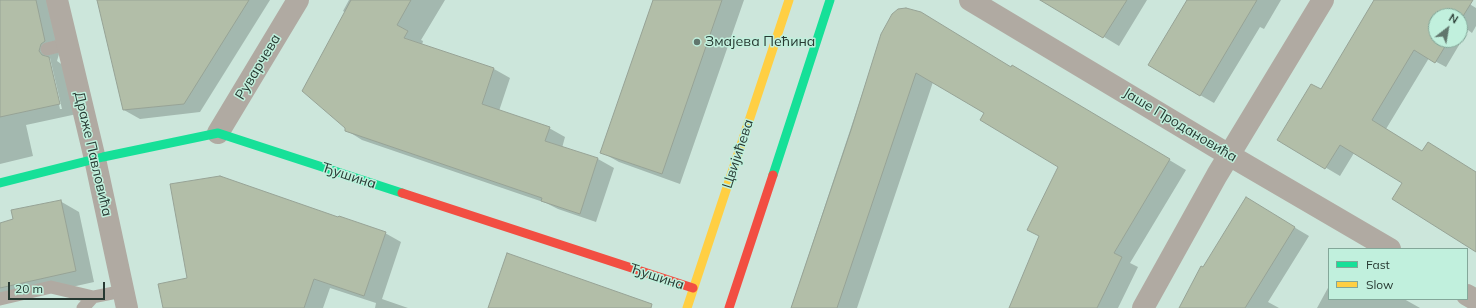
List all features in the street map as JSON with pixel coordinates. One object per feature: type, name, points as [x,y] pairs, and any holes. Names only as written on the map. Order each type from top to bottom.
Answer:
[{"type":"street","name":"Драже Павловића","points":[[57,0],[57,46],[95,159],[125,300]]},
{"type":"street","name":"Руварчева","points":[[218,133],[298,0]]},
{"type":"street","name":"Цвијићева","points":[[687,308],[789,0]]},
{"type":"street","points":[[728,308],[830,0]]},
{"type":"street","name":"Јаше Продановића","points":[[970,0],[1229,155],[1388,248]]},
{"type":"street","points":[[1144,308],[1171,256],[1229,155],[1323,0]]},
{"type":"street","points":[[0,183],[95,159],[218,133]]},
{"type":"street","name":"Ђушина","points":[[218,133],[693,288]]},
{"type":"lane","points":[[0,299],[51,287],[93,297],[125,300]]},
{"type":"lane","points":[[83,308],[93,297]]},
{"type":"building","points":[[0,0],[36,0],[45,41],[41,44],[39,51],[42,55],[49,57],[60,104],[0,117]]},
{"type":"building","points":[[97,0],[249,0],[184,104],[123,110]]},
{"type":"building","points":[[351,0],[411,0],[397,25],[408,31],[404,38],[494,68],[482,104],[550,127],[545,141],[598,158],[580,214],[541,201],[542,198],[345,131],[345,128],[302,91]]},
{"type":"building","points":[[653,0],[722,0],[662,174],[600,153]]},
{"type":"building","points":[[1040,0],[1127,0],[1103,38]]},
{"type":"building","points":[[1187,0],[1257,0],[1200,96],[1148,65]]},
{"type":"building","points":[[1374,0],[1473,0],[1468,8],[1428,8],[1428,48],[1444,48],[1435,63],[1414,50],[1372,120],[1422,151],[1428,142],[1476,172],[1476,252],[1392,199],[1402,183],[1340,145],[1325,169],[1277,140],[1311,84],[1321,89]]},
{"type":"building","points":[[906,8],[921,12],[1011,67],[1012,65],[1170,159],[1114,253],[1122,257],[1097,308],[1009,308],[1039,236],[1027,230],[1058,167],[980,120],[984,113],[916,73],[837,308],[791,308],[851,130],[881,34],[892,14],[898,9]]},
{"type":"building","points":[[220,176],[386,232],[364,296],[314,279],[304,308],[163,308],[158,284],[187,278],[170,184]]},
{"type":"building","points":[[1246,197],[1295,227],[1245,308],[1179,308],[1201,266],[1203,267]]},
{"type":"building","points":[[61,200],[76,271],[0,288],[0,223],[13,219],[11,210]]},
{"type":"building","points":[[507,253],[652,304],[651,308],[488,308]]},
{"type":"traffic: fast","points":[[773,175],[830,0]]},
{"type":"traffic: fast","points":[[0,183],[103,157],[218,133],[402,193]]},
{"type":"traffic: slow","points":[[687,308],[789,0]]},
{"type":"traffic: jam","points":[[729,308],[773,175]]},
{"type":"traffic: jam","points":[[402,193],[693,288]]},
{"type":"place","name":"Змајева Пећина","points":[[697,42]]}]
